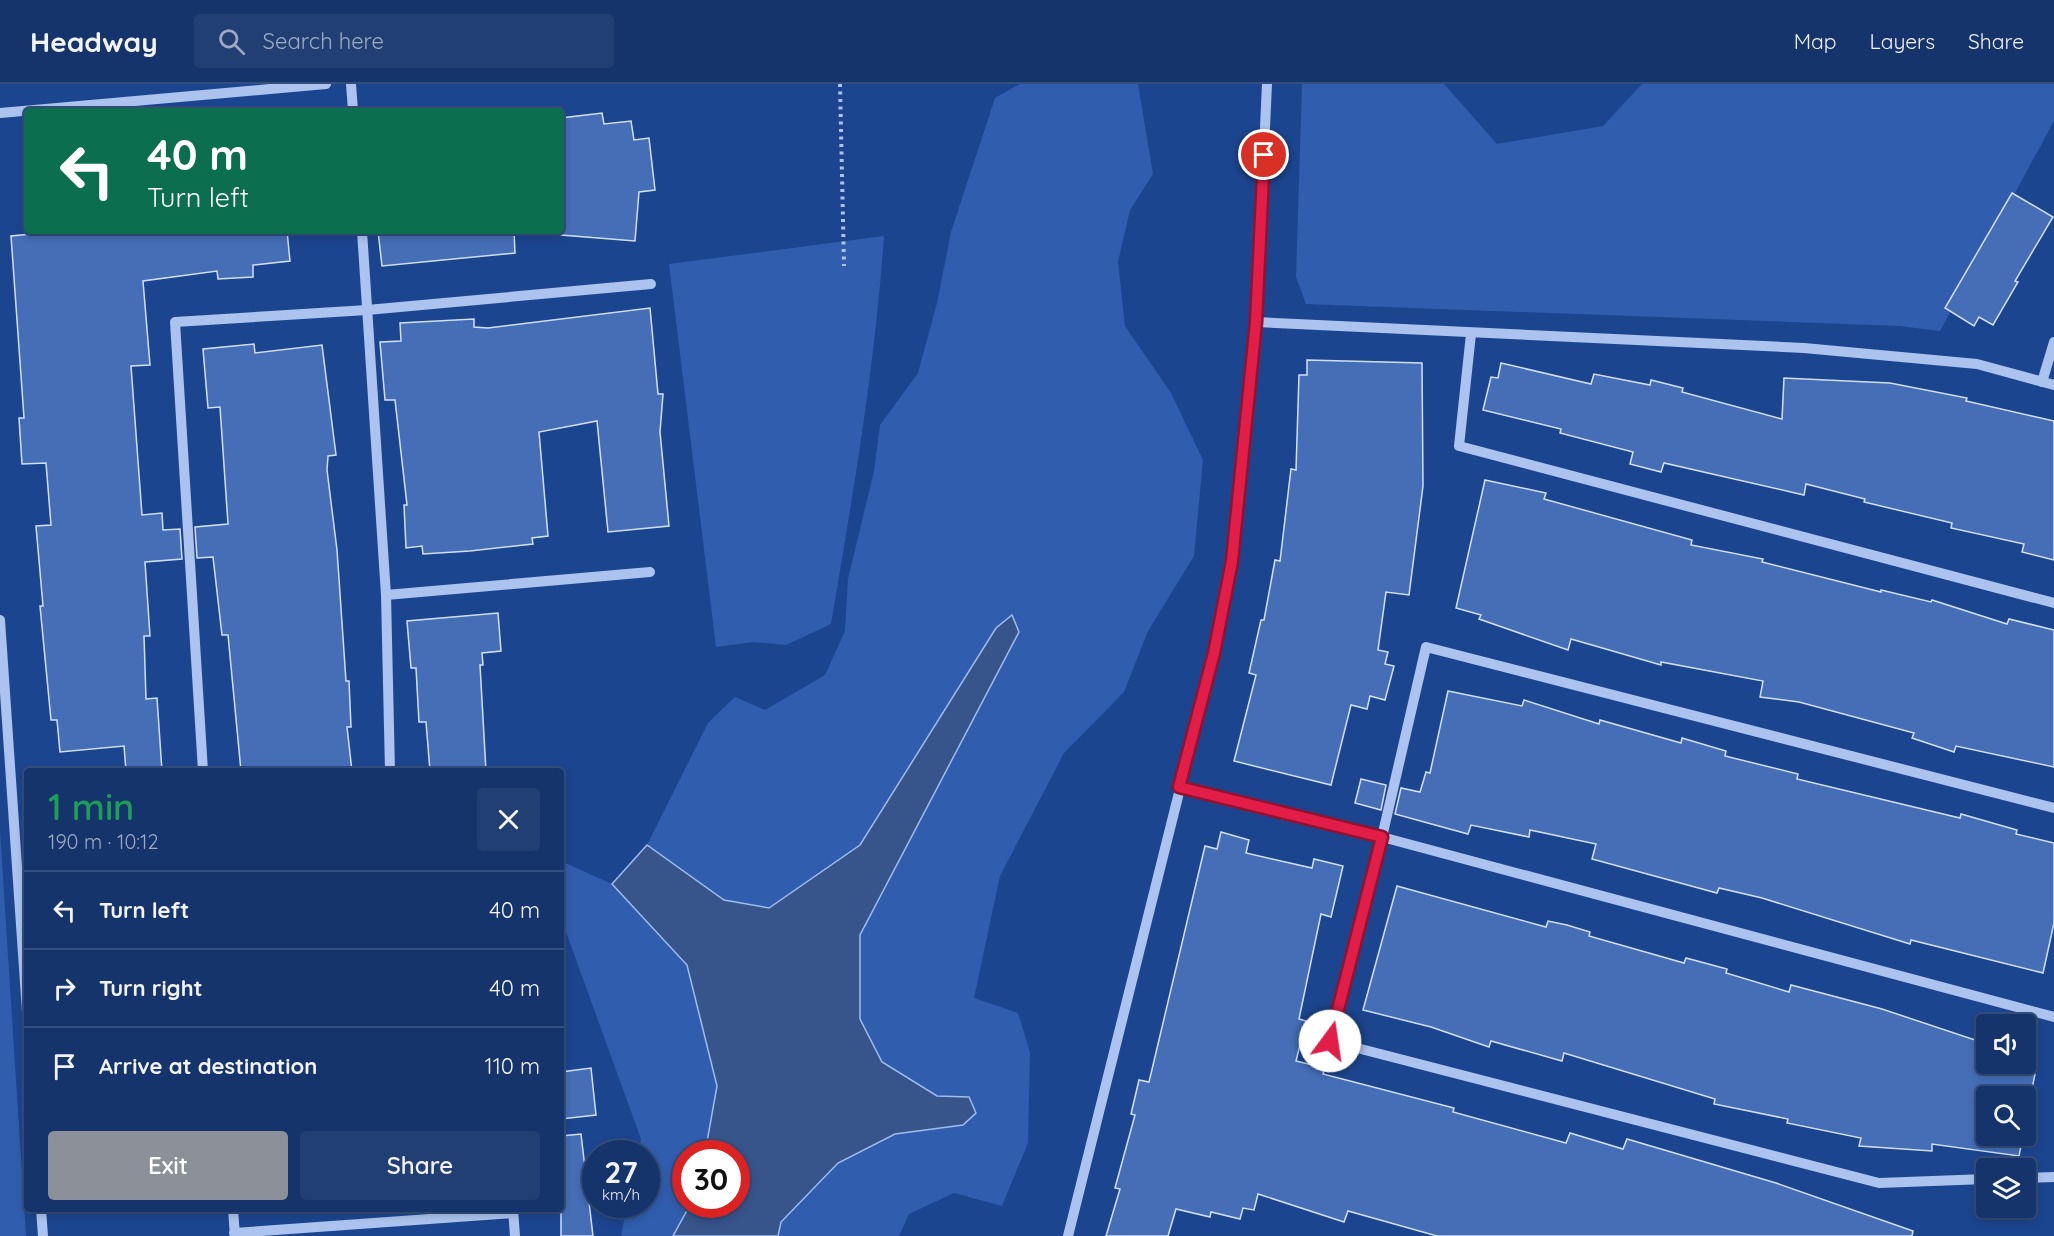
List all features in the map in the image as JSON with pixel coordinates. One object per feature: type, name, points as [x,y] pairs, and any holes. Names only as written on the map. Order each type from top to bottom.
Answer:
[{"type":"street","points":[[56,108],[326,84]]},
{"type":"street","points":[[351,84],[353,108]]},
{"type":"street","points":[[1068,1236],[1214,653],[1232,561],[1256,322],[1267,84]]},
{"type":"street","points":[[0,113],[24,111]]},
{"type":"street","points":[[362,234],[386,595],[390,768]]},
{"type":"street","points":[[203,768],[175,322],[367,310],[651,284]]},
{"type":"street","points":[[1256,322],[1804,348],[1977,364],[2054,385]]},
{"type":"street","points":[[1471,334],[1459,446],[2054,603]]},
{"type":"street","points":[[2042,382],[2054,342]]},
{"type":"street","points":[[386,595],[650,572]]},
{"type":"street","points":[[0,620],[22,882],[24,934]]},
{"type":"street","points":[[1976,1179],[1879,1183],[1330,1041],[1382,837],[1426,647],[2054,808]]},
{"type":"street","points":[[1179,787],[1382,837],[2054,1017]]},
{"type":"street","points":[[2036,1178],[2054,1177]]},
{"type":"street","points":[[41,1212],[43,1236]]},
{"type":"street","points":[[233,1212],[235,1234],[501,1212]]},
{"type":"street","points":[[513,1212],[515,1236]]},
{"type":"path","points":[[840,84],[844,266]]},
{"type":"shaded area","points":[[1020,84],[1138,84],[1153,174],[1130,210],[1118,262],[1125,326],[1171,393],[1203,460],[1194,556],[1148,631],[1124,692],[1064,753],[1000,876],[974,998],[1018,1013],[1030,1052],[1028,1143],[1002,1206],[954,1193],[909,1214],[899,1236],[778,1236],[781,1222],[838,1163],[895,1134],[963,1125],[969,1097],[937,1096],[882,1062],[860,1019],[860,935],[1019,632],[1012,616],[996,628],[860,845],[769,908],[724,900],[647,845],[708,723],[735,697],[765,710],[825,675],[845,631],[848,579],[874,471],[880,425],[918,373],[937,303],[951,232],[995,98]]},
{"type":"shaded area","points":[[1302,84],[1444,84],[1497,144],[1603,126],[1642,84],[2054,84],[2054,121],[1940,331],[1899,326],[1306,304],[1296,277]]},
{"type":"shaded area","points":[[884,236],[869,382],[831,624],[786,645],[753,642],[716,647],[669,264]]},
{"type":"shaded area","points":[[1012,615],[1019,632],[860,935],[860,1019],[882,1062],[937,1096],[969,1097],[976,1113],[963,1125],[895,1134],[838,1163],[781,1222],[778,1236],[673,1236],[683,1218],[750,1218],[750,1140],[707,1140],[717,1086],[687,965],[612,884],[647,845],[724,900],[769,908],[860,845],[996,628]]},
{"type":"shaded area","points":[[0,831],[26,1236],[0,1236]]},
{"type":"shaded area","points":[[564,862],[612,884],[687,965],[717,1086],[707,1140],[672,1140],[672,1218],[683,1218],[673,1236],[621,1236],[624,1218],[660,1218],[660,1140],[641,1140],[564,926]]},
{"type":"building","points":[[602,113],[604,124],[631,121],[634,140],[649,138],[655,190],[639,192],[635,241],[561,235],[564,234],[564,118]]},
{"type":"building","points":[[2012,193],[2053,217],[2015,281],[2018,282],[1993,325],[1979,317],[1974,326],[1945,308]]},
{"type":"building","points":[[32,234],[287,234],[290,261],[253,265],[253,277],[218,279],[217,271],[143,281],[150,365],[131,366],[142,515],[162,513],[163,530],[180,529],[182,559],[145,562],[150,636],[144,636],[146,699],[157,698],[162,768],[126,768],[124,746],[60,752],[57,720],[51,720],[40,606],[43,606],[36,526],[51,525],[46,463],[22,464],[19,418],[24,418],[11,236]]},
{"type":"building","points":[[378,234],[514,234],[515,253],[382,266]]},
{"type":"building","points":[[650,308],[658,394],[663,394],[660,432],[669,526],[608,532],[597,421],[539,432],[548,536],[532,538],[533,544],[470,551],[423,554],[422,546],[406,548],[404,505],[407,505],[395,400],[385,400],[380,342],[401,341],[400,323],[474,319],[474,327],[488,328]]},
{"type":"building","points":[[254,344],[255,353],[322,345],[336,455],[328,456],[327,470],[337,550],[346,681],[349,681],[351,727],[347,727],[352,768],[241,768],[228,635],[222,635],[213,557],[197,558],[195,527],[228,524],[220,407],[208,408],[203,349]]},
{"type":"building","points":[[1307,360],[1422,363],[1423,486],[1409,595],[1386,592],[1378,650],[1388,652],[1385,664],[1394,666],[1385,700],[1370,696],[1367,709],[1351,705],[1331,785],[1234,761],[1256,675],[1249,673],[1261,620],[1264,620],[1275,560],[1280,561],[1291,469],[1296,470],[1299,375],[1307,375]]},
{"type":"building","points":[[1501,363],[1591,384],[1594,374],[1650,385],[1651,380],[1683,388],[1682,392],[1782,419],[1784,378],[1890,383],[1967,398],[1966,401],[2054,421],[2054,560],[2022,552],[2024,544],[1951,528],[1952,523],[1864,502],[1865,499],[1806,484],[1804,495],[1664,463],[1661,472],[1630,464],[1633,452],[1560,433],[1561,429],[1483,410],[1491,377],[1498,378]]},
{"type":"building","points":[[1485,480],[1546,493],[1544,499],[1692,540],[1691,545],[1763,559],[1762,562],[1881,592],[1881,590],[1931,602],[1932,600],[2007,624],[2009,619],[2054,630],[2054,767],[1956,746],[1954,752],[1912,738],[1914,733],[1799,702],[1760,697],[1763,681],[1661,662],[1661,665],[1571,639],[1568,650],[1479,619],[1481,615],[1456,608]]},
{"type":"building","points":[[498,613],[501,651],[482,653],[483,665],[480,665],[486,768],[430,768],[426,722],[419,722],[416,668],[411,668],[407,621]]},
{"type":"building","points":[[1448,691],[1522,706],[1524,700],[1599,724],[1600,720],[1681,743],[1682,738],[1726,751],[1725,756],[1798,774],[1797,779],[1960,818],[1961,814],[2017,830],[2016,834],[2054,843],[2054,923],[2043,973],[1911,940],[1910,944],[1762,898],[1719,888],[1717,893],[1592,859],[1596,844],[1530,830],[1529,837],[1471,825],[1468,834],[1395,814],[1401,788],[1420,792],[1426,772],[1430,773]]},
{"type":"building","points":[[1361,779],[1386,785],[1381,810],[1355,803]]},
{"type":"building","points":[[1221,832],[1249,840],[1246,853],[1312,868],[1314,859],[1343,866],[1331,917],[1321,914],[1299,1019],[1306,1021],[1296,1061],[1325,1068],[1323,1074],[1454,1108],[1453,1112],[1566,1143],[1570,1133],[1623,1149],[1627,1139],[1776,1183],[1913,1231],[1912,1236],[1437,1236],[1348,1211],[1344,1222],[1258,1194],[1254,1210],[1243,1208],[1240,1219],[1211,1212],[1210,1217],[1176,1209],[1168,1236],[1106,1236],[1120,1189],[1115,1188],[1135,1115],[1131,1114],[1139,1080],[1149,1082],[1205,846],[1217,849]]},
{"type":"building","points":[[1397,886],[1546,927],[1548,921],[1567,925],[1590,932],[1589,936],[1684,963],[1686,958],[1727,969],[1726,973],[1789,992],[1791,985],[1882,1009],[1976,1040],[1976,1074],[2035,1074],[2033,1086],[1976,1086],[1976,1146],[2021,1146],[2019,1156],[1932,1144],[1932,1151],[1859,1146],[1861,1138],[1787,1123],[1788,1119],[1714,1104],[1715,1099],[1564,1053],[1562,1061],[1491,1041],[1489,1047],[1431,1027],[1363,1010]]},
{"type":"building","points":[[591,1068],[596,1115],[564,1119],[564,1072]]},
{"type":"building","points":[[581,1134],[582,1218],[591,1218],[593,1236],[561,1236],[561,1212],[564,1212],[564,1136]]},
{"type":"route","points":[[1264,155],[1256,322],[1232,561],[1214,653],[1179,787],[1382,837],[1330,1041]]}]
